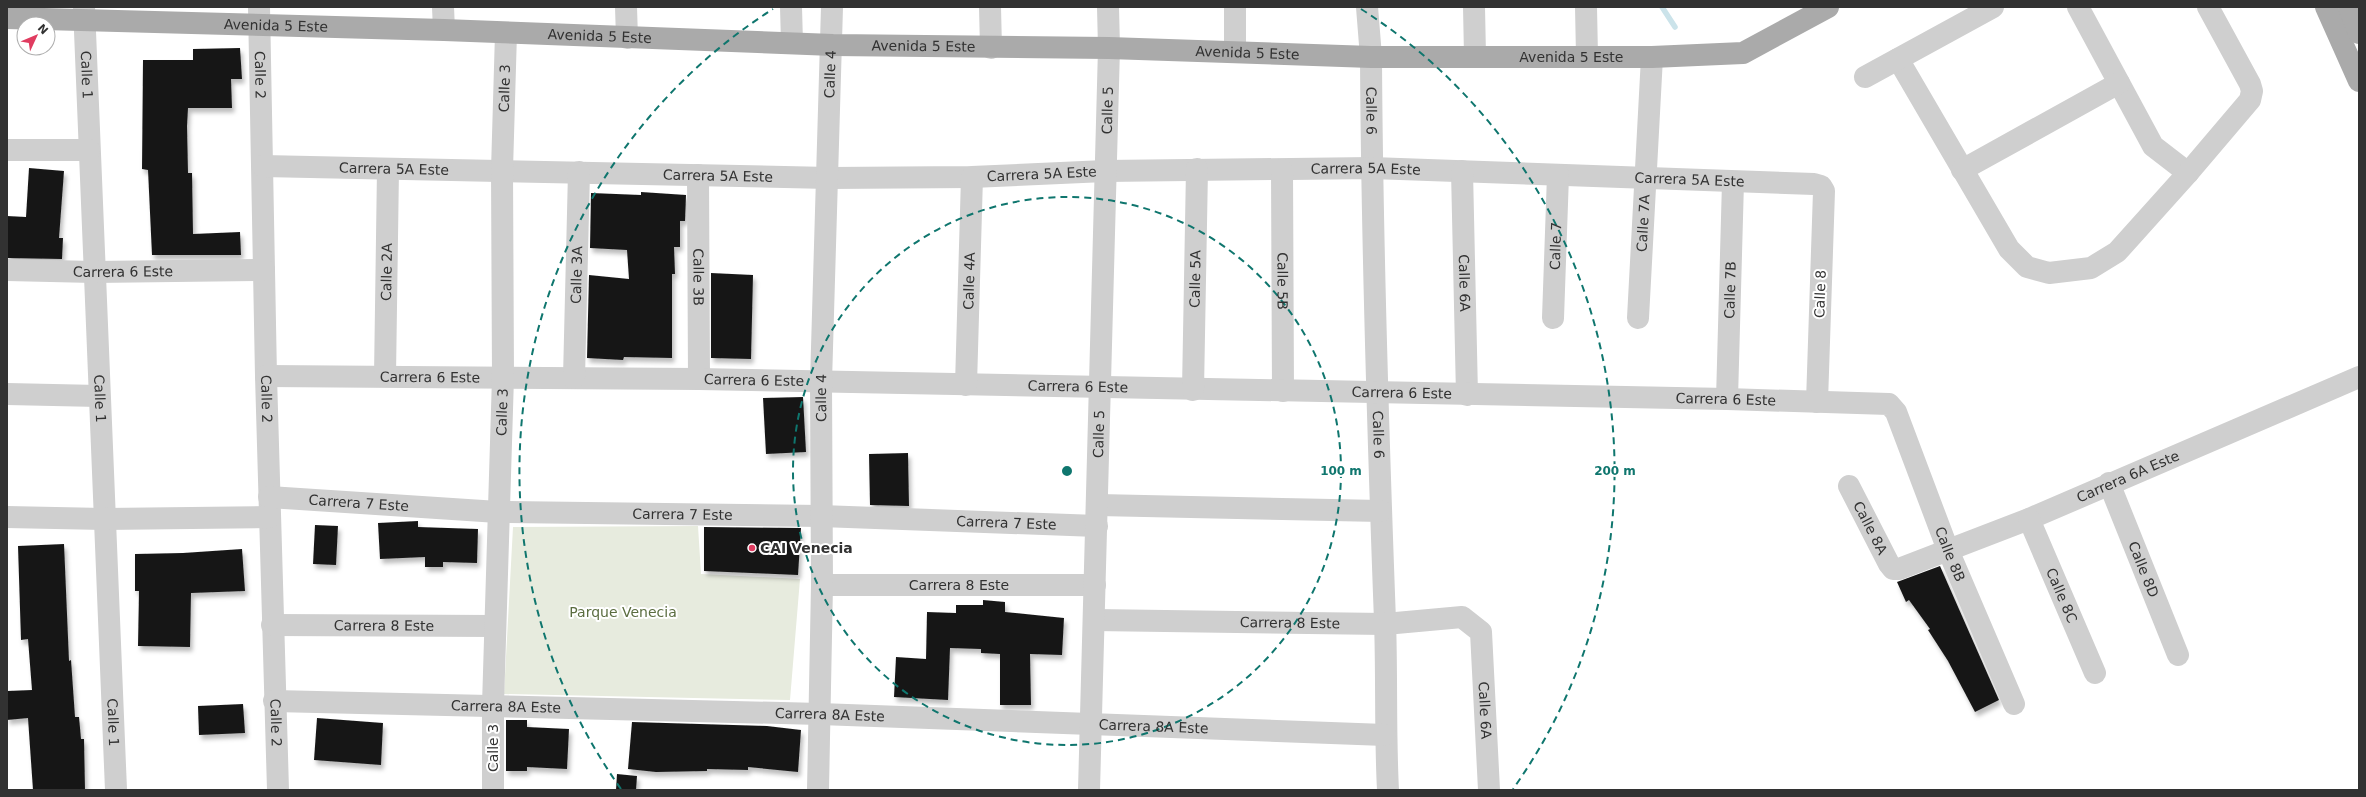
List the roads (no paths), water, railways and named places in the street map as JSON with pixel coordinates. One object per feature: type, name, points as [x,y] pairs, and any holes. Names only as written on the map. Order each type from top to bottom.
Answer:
[{"type":"main road","name":"Avenida 5 Este","points":[[7,18],[84,13],[259,16],[444,30],[792,43],[991,48],[1109,48],[1371,57],[1652,57],[1743,53],[1828,7]]},
{"type":"main road","points":[[2326,7],[2353,56],[2359,81]]},
{"type":"main road","points":[[2349,7],[2359,33]]},
{"type":"street","points":[[443,7],[444,30]]},
{"type":"street","points":[[626,7],[627,38]]},
{"type":"street","points":[[791,7],[792,43]]},
{"type":"street","name":"Calle 4","points":[[818,790],[822,585],[820,382],[829,178],[833,44],[832,7]]},
{"type":"street","points":[[990,7],[991,48]]},
{"type":"street","name":"Calle 5","points":[[1089,790],[1098,505],[1109,48],[1108,7]]},
{"type":"street","points":[[1235,7],[1236,52]]},
{"type":"street","name":"Calle 6","points":[[1367,7],[1371,57],[1376,393],[1385,624],[1385,735],[1388,790]]},
{"type":"street","points":[[1474,7],[1475,56]]},
{"type":"street","points":[[1586,7],[1587,56]]},
{"type":"street","points":[[1865,77],[1993,7]]},
{"type":"street","points":[[2078,7],[2153,146],[2188,173]]},
{"type":"street","points":[[1898,59],[2009,249],[2027,267],[2050,273],[2091,268],[2117,252],[2188,173],[2250,100],[2252,91],[2250,84],[2208,7]]},
{"type":"street","name":"Calle 1","points":[[84,13],[116,790]]},
{"type":"street","name":"Calle 2","points":[[259,16],[269,507],[278,790]]},
{"type":"street","name":"Calle 3","points":[[493,790],[493,705],[503,377],[502,170],[506,33]]},
{"type":"street","name":"Calle 7A","points":[[1638,318],[1647,178],[1652,57]]},
{"type":"street","points":[[1962,170],[2119,83]]},
{"type":"street","points":[[7,150],[89,150]]},
{"type":"street","name":"Carrera 5A Este","points":[[263,166],[829,178],[972,177],[1105,170],[1282,170],[1372,168],[1821,186]]},
{"type":"street","name":"Calle 2A","points":[[386,376],[388,169]]},
{"type":"street","name":"Calle 5A","points":[[1193,390],[1197,169]]},
{"type":"street","name":"Calle 5B","points":[[1282,170],[1283,391]]},
{"type":"street","name":"Calle 6A","points":[[1462,171],[1467,395]]},
{"type":"street","name":"Calle 3A","points":[[574,378],[579,172]]},
{"type":"street","name":"Calle 3B","points":[[698,175],[699,379]]},
{"type":"street","name":"Calle 7","points":[[1553,318],[1558,175]]},
{"type":"street","name":"Calle 4A","points":[[966,385],[972,177]]},
{"type":"street","name":"Calle 7B","points":[[1727,399],[1733,182]]},
{"type":"street","name":"Calle 8","points":[[1817,402],[1824,191],[1821,186]]},
{"type":"street","name":"Carrera 6 Este","points":[[7,270],[94,272],[264,270]]},
{"type":"street","name":"Carrera 6 Este","points":[[266,376],[699,379],[1193,390],[1727,399],[1889,404]]},
{"type":"street","name":"Carrera 6A Este","points":[[1893,569],[1899,569],[2028,519],[2109,483],[2359,378]]},
{"type":"street","points":[[7,394],[99,396]]},
{"type":"street","name":"Calle 8B","points":[[1889,404],[1896,412],[1948,550],[2014,704]]},
{"type":"street","name":"Calle 8D","points":[[2109,483],[2178,655]]},
{"type":"street","name":"Calle 8A","points":[[1849,486],[1893,569]]},
{"type":"street","points":[[1098,505],[1381,510]]},
{"type":"street","name":"Carrera 7 Este","points":[[7,517],[104,519],[269,507],[498,512],[821,516],[1097,526]]},
{"type":"street","name":"Calle 8C","points":[[2028,519],[2095,673]]},
{"type":"street","name":"Carrera 8 Este","points":[[822,585],[1095,585]]},
{"type":"street","name":"Carrera 8 Este","points":[[1094,620],[1385,624],[1462,617],[1482,632]]},
{"type":"street","name":"Carrera 8 Este","points":[[272,625],[495,626]]},
{"type":"street","name":"Calle 6A","points":[[1482,632],[1489,790]]},
{"type":"street","name":"Carrera 8A Este","points":[[274,701],[493,705],[820,714],[1385,735]]},
{"type":"waterway","points":[[1662,7],[1675,27]]},
{"type":"place","name":"CAI Venecia","points":[[752,548]]},
{"type":"park label","name":"Parque Venecia","points":[[623,612]]}]
